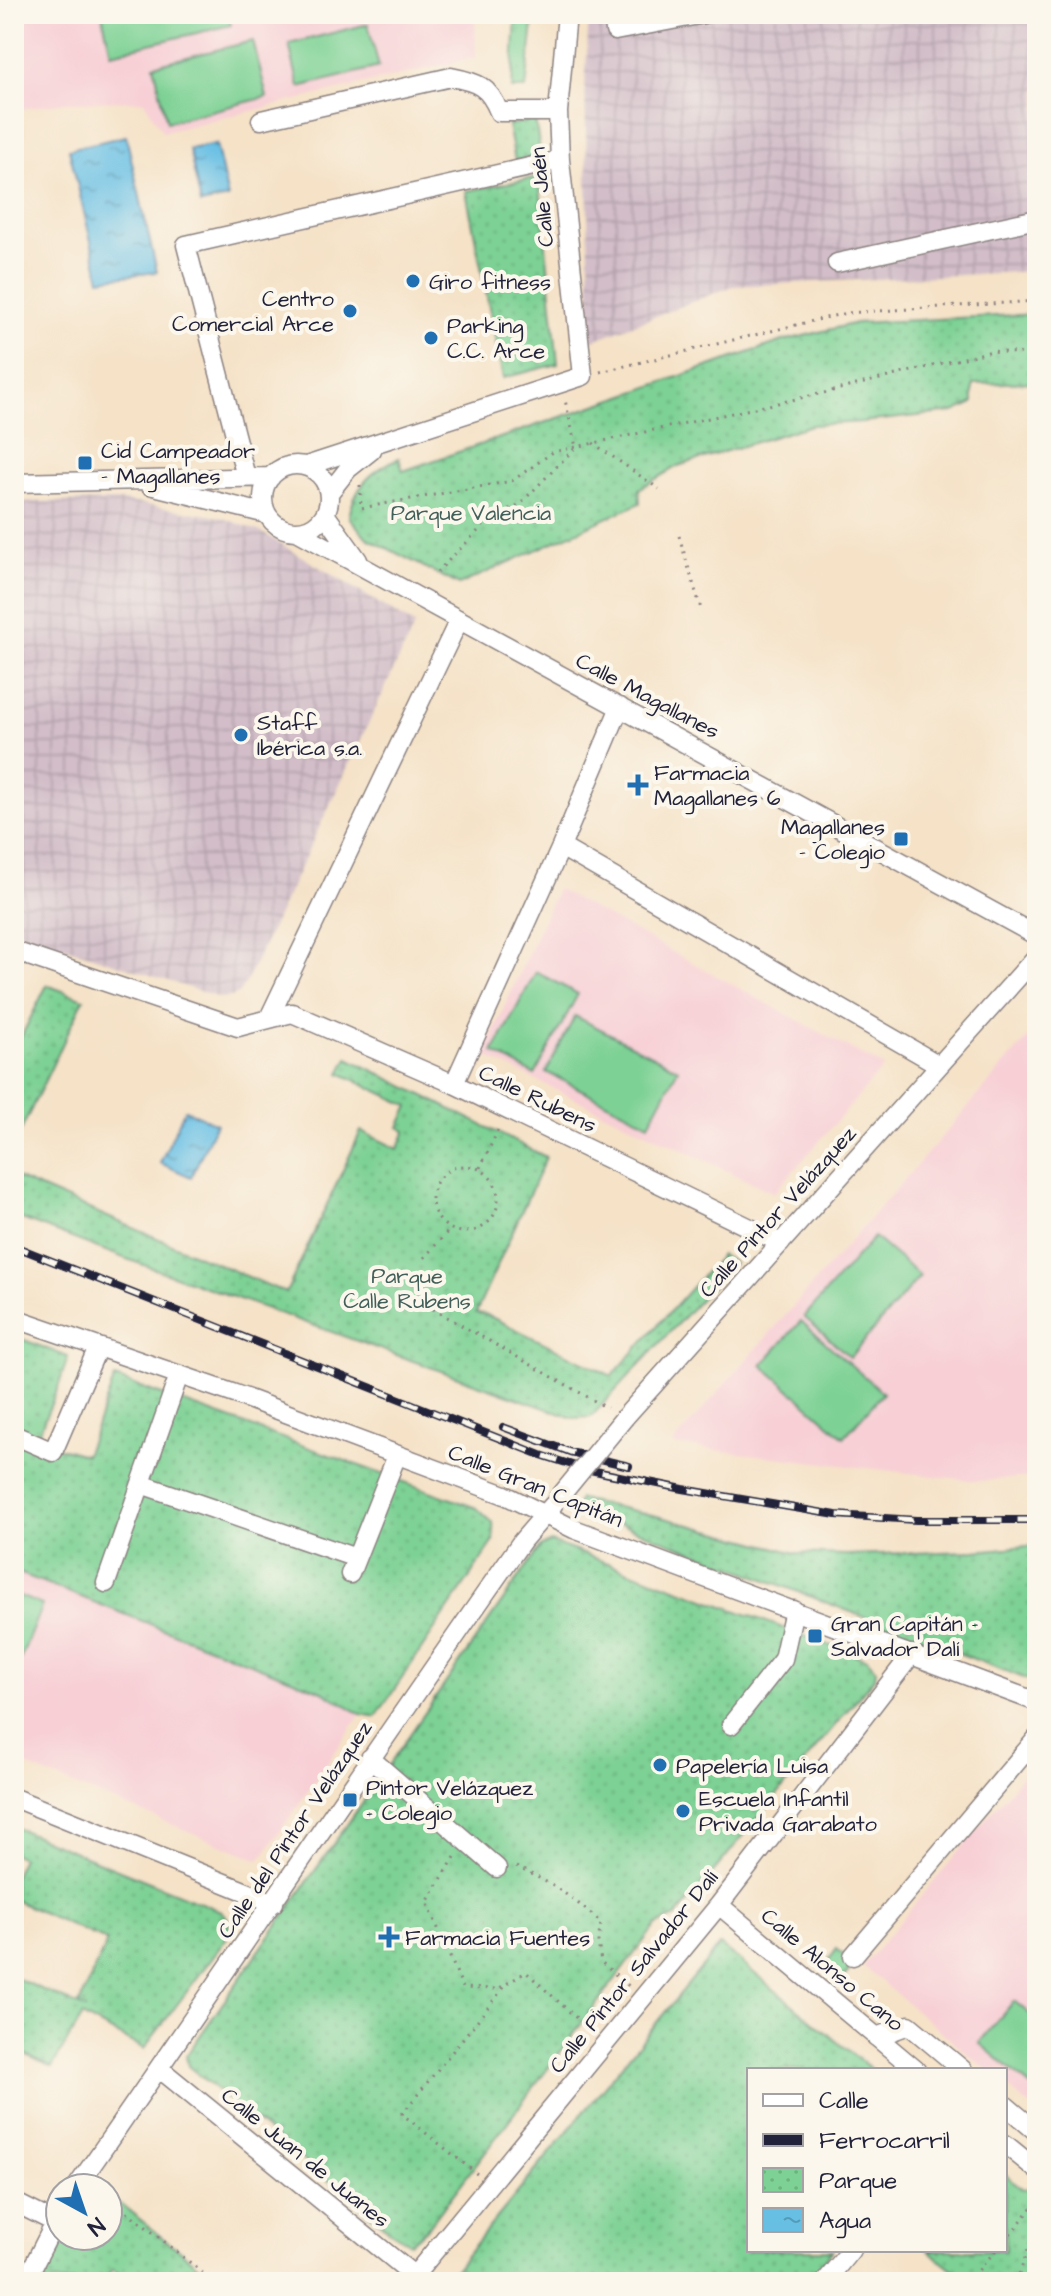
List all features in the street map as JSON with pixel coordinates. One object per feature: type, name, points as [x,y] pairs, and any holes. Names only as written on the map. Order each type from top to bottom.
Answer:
[{"type":"street","name":"Calle Jaén","points":[[567,14],[558,112],[560,160],[583,376]]},
{"type":"street","points":[[613,14],[615,31],[704,14]]},
{"type":"street","points":[[261,120],[451,77],[477,82],[494,101],[499,112],[558,112]]},
{"type":"street","points":[[246,477],[186,245],[560,160]]},
{"type":"street","points":[[837,263],[1037,219]]},
{"type":"street","points":[[382,442],[348,469],[329,493],[325,514],[313,526],[297,531],[285,529],[267,514],[263,501],[264,488],[281,469],[293,465],[306,466],[583,376]]},
{"type":"street","points":[[306,466],[321,476],[329,493]]},
{"type":"street","points":[[14,483],[271,477]]},
{"type":"street","points":[[128,479],[267,514]]},
{"type":"street","name":"Calle Magallanes","points":[[325,514],[362,566]]},
{"type":"street","name":"Calle Magallanes","points":[[297,531],[1037,936]]},
{"type":"street","points":[[269,1018],[459,620]]},
{"type":"street","points":[[454,1084],[561,847],[620,707]]},
{"type":"street","points":[[561,847],[939,1065]]},
{"type":"street","name":"Calle Rubens","points":[[14,951],[238,1027],[292,1013],[454,1084],[781,1243]]},
{"type":"street","name":"Calle Pintor Velázquez","points":[[551,1507],[625,1417],[1037,956]]},
{"type":"street","name":"Calle Gran Capitán","points":[[14,1318],[505,1495],[551,1507],[574,1529],[1037,1702]]},
{"type":"street","points":[[14,1435],[53,1452],[98,1347]]},
{"type":"street","points":[[106,1583],[179,1375]]},
{"type":"street","points":[[141,1484],[353,1566],[397,1455]]},
{"type":"street","name":"Calle del Pintor Velázquez","points":[[87,2172],[274,1903],[370,1758],[522,1541],[551,1507]]},
{"type":"street","points":[[731,1725],[783,1659],[794,1610]]},
{"type":"street","name":"Calle Pintor Salvador Dalí","points":[[418,2279],[489,2184],[719,1905],[912,1654]]},
{"type":"street","points":[[853,1956],[1037,1738]]},
{"type":"street","points":[[370,1758],[497,1868]]},
{"type":"street","points":[[14,1798],[274,1903]]},
{"type":"street","name":"Calle Alonso Cano","points":[[719,1905],[914,2068]]},
{"type":"street","points":[[876,2037],[909,2025],[961,2068]]},
{"type":"street","name":"Calle Juan de Juanes","points":[[160,2069],[418,2279]]},
{"type":"street","points":[[1007,2107],[1037,2132]]},
{"type":"street","points":[[1007,2146],[1037,2170]]},
{"type":"street","points":[[14,2202],[44,2213]]},
{"type":"street","points":[[25,2282],[44,2244]]},
{"type":"street","points":[[825,2282],[849,2252]]},
{"type":"path","points":[[583,376],[846,313],[1037,301]]},
{"type":"path","points":[[360,480],[361,508],[512,481],[553,452],[828,392],[992,351],[1037,355]]},
{"type":"path","points":[[561,383],[576,447]]},
{"type":"path","points":[[593,443],[659,489]]},
{"type":"path","points":[[437,572],[491,518],[520,504],[576,447]]},
{"type":"path","points":[[679,536],[701,609]]},
{"type":"path","points":[[480,1169],[507,1110]]},
{"type":"path","points":[[469,1165],[480,1169],[495,1183],[498,1193],[495,1213],[489,1222],[471,1232],[450,1229],[434,1212],[432,1201],[438,1179],[457,1166],[469,1165]]},
{"type":"path","points":[[424,1258],[450,1229]]},
{"type":"path","points":[[433,1309],[625,1417]]},
{"type":"path","points":[[465,1840],[427,1902],[463,1988],[498,1989],[526,1972],[605,2043]]},
{"type":"path","points":[[497,1868],[515,1866],[550,1882],[580,1903],[601,1923],[598,1942],[601,1962],[642,1998]]},
{"type":"path","points":[[489,2184],[402,2114],[507,1984]]},
{"type":"path","points":[[1007,2238],[1037,2202]]},
{"type":"path","points":[[124,2209],[214,2282]]},
{"type":"path","points":[[1016,2282],[1037,2226]]},
{"type":"path","points":[[968,2282],[994,2252]]},
{"type":"shaded area","points":[[14,14],[475,14],[476,57],[163,132],[144,101],[66,102],[14,110]]},
{"type":"shaded area","points":[[589,14],[1037,14],[1037,271],[733,286],[591,341],[585,89]]},
{"type":"shaded area","points":[[123,501],[220,517],[261,532],[415,625],[246,982],[238,994],[231,997],[220,998],[14,930],[14,502]]},
{"type":"shaded area","points":[[557,889],[884,1067],[774,1193],[483,1055]]},
{"type":"shaded area","points":[[1037,1028],[1037,1477],[977,1481],[672,1445]]},
{"type":"shaded area","points":[[14,1571],[322,1691],[361,1714],[260,1860],[14,1761]]},
{"type":"shaded area","points":[[1037,1758],[1037,2112],[1007,2087],[1007,2068],[985,2068],[863,1966]]},
{"type":"green space","points":[[102,14],[228,14],[231,25],[111,53]]},
{"type":"green space","points":[[516,14],[534,15],[526,89],[512,89]]},
{"type":"green space","points":[[368,24],[379,67],[299,87],[289,44]]},
{"type":"green space","points":[[253,41],[267,97],[167,122],[154,65]]},
{"type":"green space","points":[[535,120],[541,156],[515,161],[508,125]]},
{"type":"green space","points":[[539,177],[558,364],[503,378],[466,191]]},
{"type":"green space","name":"Parque Valencia","points":[[1037,314],[1037,382],[973,384],[973,403],[954,412],[811,425],[678,466],[639,489],[640,503],[459,585],[367,538],[349,517],[360,488],[380,468],[399,458],[403,471],[783,341],[856,323]]},
{"type":"green space","points":[[536,972],[578,994],[535,1075],[493,1052]]},
{"type":"green space","points":[[47,985],[84,999],[14,1145],[14,1051]]},
{"type":"green space","points":[[575,1016],[678,1069],[649,1124],[546,1072]]},
{"type":"green space","name":"Parque Calle Rubens","points":[[348,1058],[546,1157],[476,1313],[485,1314],[612,1376],[721,1255],[734,1263],[591,1417],[573,1418],[14,1216],[14,1177],[286,1293],[361,1131],[398,1149],[406,1131],[399,1127],[409,1106],[340,1073]]},
{"type":"green space","points":[[874,1237],[920,1276],[850,1357],[804,1317]]},
{"type":"green space","points":[[801,1321],[883,1393],[844,1437],[762,1365]]},
{"type":"green space","points":[[14,1336],[68,1357],[35,1441],[85,1455],[115,1378],[477,1508],[493,1523],[494,1541],[376,1717],[361,1714],[322,1691],[14,1571]]},
{"type":"green space","points":[[579,1499],[796,1553],[845,1555],[975,1551],[1037,1545],[1037,1683],[576,1507]]},
{"type":"green space","points":[[551,1542],[867,1659],[876,1669],[875,1677],[676,1917],[656,1925],[430,2225],[410,2243],[390,2231],[188,2066],[186,2056],[541,1546]]},
{"type":"green space","points":[[14,1594],[42,1605],[14,1675]]},
{"type":"green space","points":[[14,1827],[221,1911],[229,1920],[229,1935],[144,2049],[82,2016],[52,2067],[14,2049],[14,1977],[86,2009],[79,2005],[107,1941],[14,1900],[14,1875],[22,1858],[14,1854]]},
{"type":"green space","points":[[720,1945],[870,2068],[747,2068],[747,2252],[831,2252],[807,2282],[461,2282],[451,2274]]},
{"type":"green space","points":[[837,1949],[855,1964],[841,1980],[824,1966]]},
{"type":"green space","points":[[1014,2001],[1037,2020],[1037,2092],[979,2043]]},
{"type":"green space","points":[[1007,2176],[1023,2189],[1037,2187],[1037,2282],[949,2282],[956,2272],[931,2252],[1007,2252]]},
{"type":"green space","points":[[124,2207],[219,2282],[129,2282],[113,2269],[101,2282],[38,2282],[54,2252],[124,2252]]},
{"type":"water","points":[[126,136],[157,272],[100,279],[69,149]]},
{"type":"water","points":[[216,144],[228,198],[201,204],[189,149]]},
{"type":"water","points":[[185,1109],[216,1124],[191,1177],[160,1163]]},
{"type":"railway","points":[[14,1246],[541,1455],[585,1469],[836,1515],[916,1520],[1037,1520]]},
{"type":"railway","points":[[503,1427],[570,1452],[629,1466]]},
{"type":"place","name":"Giro fitness","points":[[413,281]]},
{"type":"place","name":"Centro Comercial Arce","points":[[350,311]]},
{"type":"place","name":"Parking C.C. Arce","points":[[431,338]]},
{"type":"place","name":"Cid Campeador - Magallanes","points":[[85,463]]},
{"type":"place","name":"Staff Ibérica s.a.","points":[[241,735]]},
{"type":"place","name":"Farmacia Magallanes 6","points":[[638,785]]},
{"type":"place","name":"Magallanes - Colegio","points":[[901,839]]},
{"type":"place","name":"Gran Capitán - Salvador Dalí","points":[[815,1636]]},
{"type":"place","name":"Papelería Luisa","points":[[660,1765]]},
{"type":"place","name":"Pintor Velázquez - Colegio","points":[[350,1800]]},
{"type":"place","name":"Escuela Infantil Privada Garabato","points":[[683,1811]]},
{"type":"place","name":"Farmacia Fuentes","points":[[389,1937]]}]
